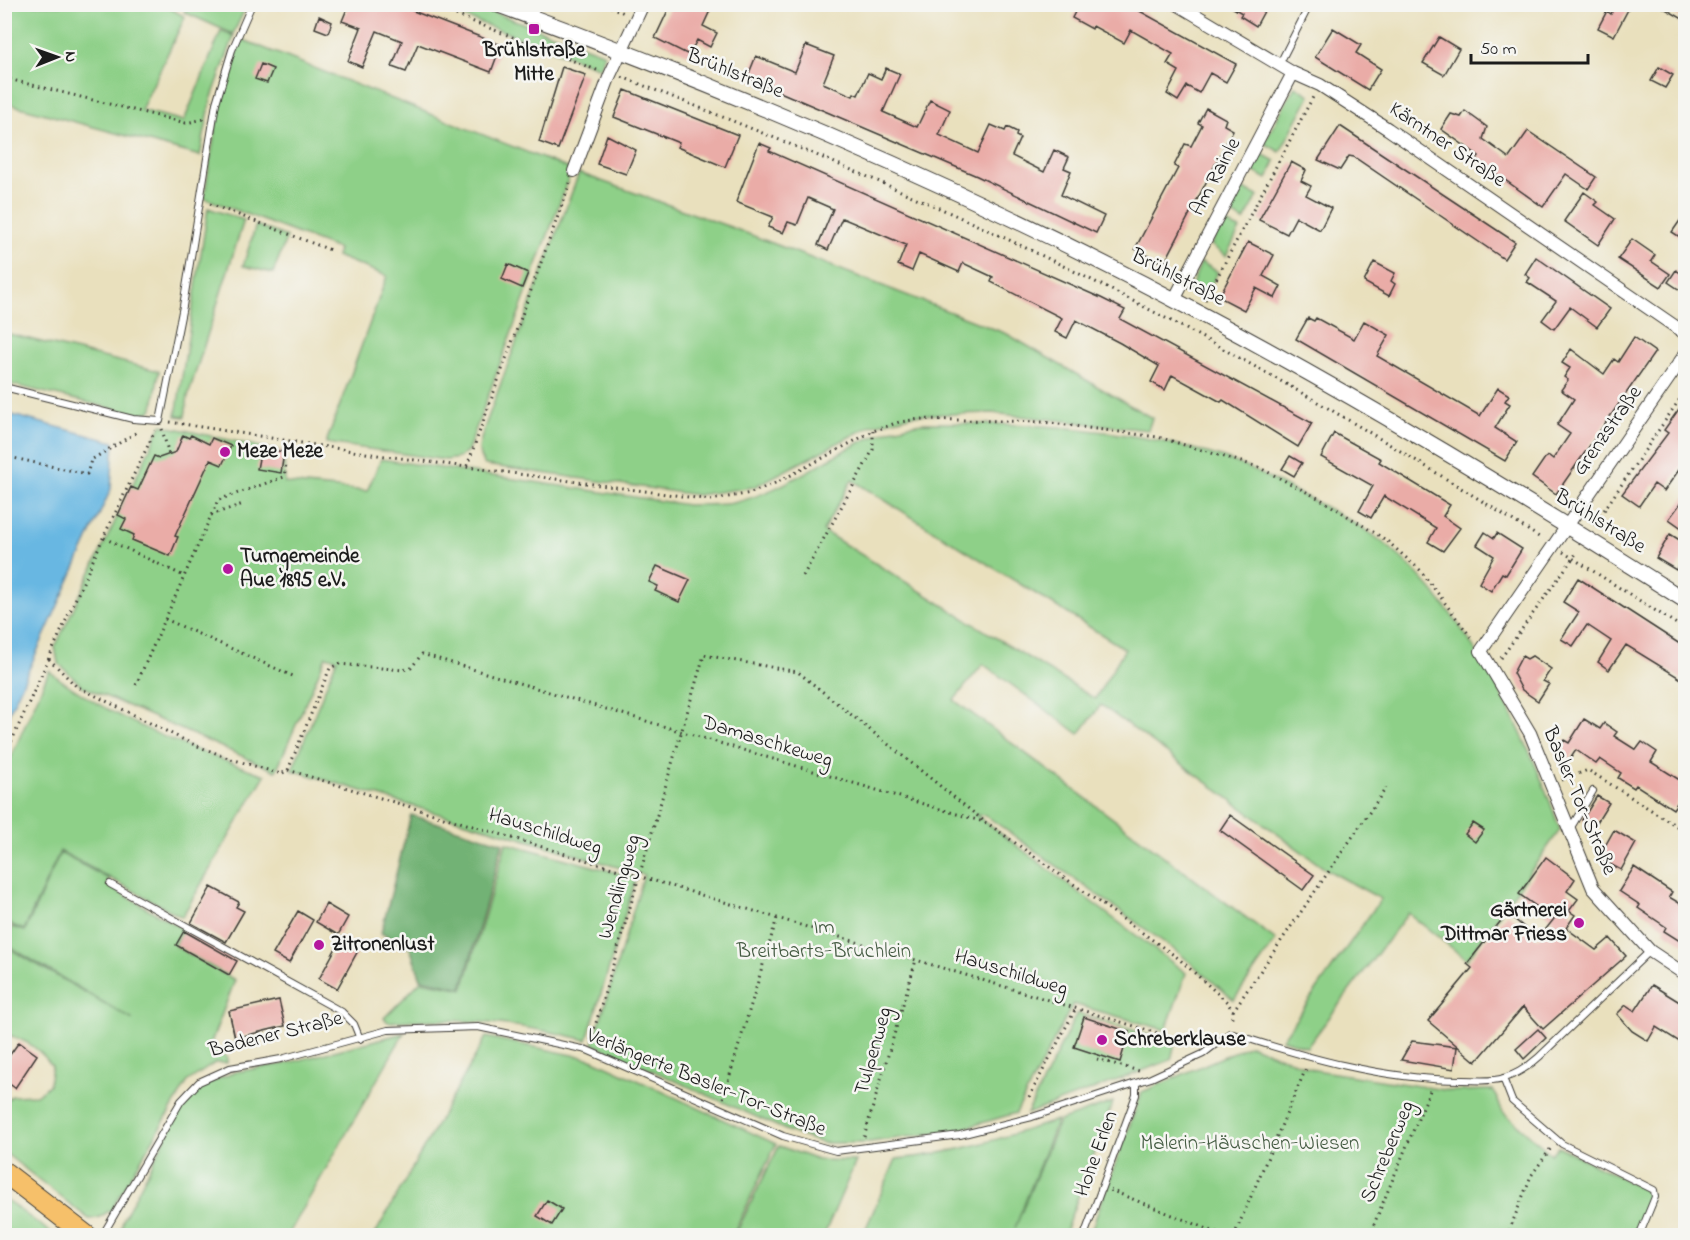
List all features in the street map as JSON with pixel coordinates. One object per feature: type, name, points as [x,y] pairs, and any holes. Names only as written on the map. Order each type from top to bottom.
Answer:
[{"type":"main road","points":[[4,1172],[87,1236]]},
{"type":"street","name":"Brühlstraße","points":[[496,4],[838,140],[986,206],[1199,312],[1340,390],[1566,525],[1686,601]]},
{"type":"street","points":[[574,171],[611,74],[643,4]]},
{"type":"street","name":"Kärntner Straße","points":[[1177,4],[1280,63],[1293,73],[1320,85],[1486,194],[1686,334]]},
{"type":"street","name":"Am Rainle","points":[[1174,300],[1293,73]]},
{"type":"street","name":"Grenzstraße","points":[[1481,651],[1686,353]]},
{"type":"street","name":"Basler-Tor-Straße","points":[[1481,651],[1530,733],[1593,888],[1650,951],[1686,975]]},
{"type":"lane","points":[[4,387],[133,418],[160,421],[214,116],[232,50],[252,4]]},
{"type":"lane","points":[[1280,63],[1310,4]]},
{"type":"lane","points":[[1569,830],[1593,791]]},
{"type":"lane","name":"Badener Straße","points":[[102,1236],[181,1101],[199,1082],[231,1068],[280,1059],[360,1039],[354,1024],[342,1012],[110,884]]},
{"type":"lane","points":[[1230,1033],[1309,1058],[1359,1069],[1433,1079],[1503,1078],[1522,1070],[1539,1057],[1650,951]]},
{"type":"lane","name":"Verlängerte Basler-Tor-Straße","points":[[360,1039],[388,1030],[409,1027],[478,1027],[587,1050],[815,1147],[836,1151],[999,1127],[1151,1078],[1203,1054],[1230,1033]]},
{"type":"lane","points":[[1503,1078],[1512,1101],[1557,1139],[1654,1190],[1655,1197],[1639,1236]]},
{"type":"lane","name":"Hohe Erlen","points":[[1084,1236],[1136,1095],[1136,1084]]},
{"type":"path","points":[[428,4],[819,154],[1053,261],[1329,409],[1686,630]]},
{"type":"path","points":[[605,4],[636,19]]},
{"type":"path","points":[[4,78],[186,123],[214,116]]},
{"type":"path","points":[[1199,312],[1320,85]]},
{"type":"path","points":[[467,466],[574,171]]},
{"type":"path","points":[[200,200],[333,251]]},
{"type":"path","points":[[160,421],[711,500],[751,493],[780,481],[873,431],[899,422],[920,419],[1043,422],[1158,437],[1189,444],[1258,466],[1322,500],[1386,540],[1420,570],[1481,651]]},
{"type":"path","points":[[160,421],[169,455]]},
{"type":"path","points":[[4,758],[160,421]]},
{"type":"path","points":[[4,456],[87,474],[91,460],[138,431]]},
{"type":"path","points":[[803,576],[873,450],[873,431]]},
{"type":"path","points":[[136,685],[218,500],[284,477],[286,464]]},
{"type":"path","points":[[211,515],[243,504]]},
{"type":"path","points":[[104,538],[184,576]]},
{"type":"path","points":[[165,620],[295,677]]},
{"type":"path","name":"Damaschkeweg","points":[[288,770],[330,668],[339,664],[403,670],[411,668],[422,654],[987,823],[1178,958],[1227,1002],[1233,1011]]},
{"type":"path","name":"Wendlingweg","points":[[587,1050],[704,655],[798,672],[987,823]]},
{"type":"path","name":"Hauschildweg","points":[[50,659],[76,686],[190,743],[264,770],[281,774],[288,770],[640,876],[1196,1045],[1203,1054]]},
{"type":"path","points":[[1551,784],[1588,770],[1686,832]]},
{"type":"path","points":[[1230,1033],[1233,1011],[1240,995],[1386,788]]},
{"type":"path","points":[[720,1108],[777,918]]},
{"type":"path","name":"Tulpenweg","points":[[861,1149],[916,960]]},
{"type":"path","points":[[1029,1097],[1076,1008]]},
{"type":"path","points":[[1234,1236],[1309,1058]]},
{"type":"path","points":[[1097,1059],[1147,1073],[1151,1078]]},
{"type":"path","name":"Schreberweg","points":[[1369,1236],[1433,1079]]},
{"type":"path","points":[[1506,1236],[1531,1176],[1557,1139]]},
{"type":"path","points":[[1103,1187],[1225,1236]]},
{"type":"green space","points":[[187,4],[247,5],[233,34],[184,12]]},
{"type":"green space","points":[[4,5],[165,5],[185,17],[141,110],[184,121],[221,31],[234,36],[211,100],[200,156],[5,103]]},
{"type":"green space","points":[[433,5],[474,5],[605,54],[600,68]]},
{"type":"green space","points":[[241,39],[572,170],[468,450],[459,458],[446,460],[326,443],[387,276],[336,256],[338,249],[204,198],[219,108]]},
{"type":"green space","points":[[1295,86],[1310,95],[1280,152],[1264,143]]},
{"type":"green space","points":[[1260,153],[1275,161],[1267,179],[1250,170]]},
{"type":"green space","points":[[579,173],[733,228],[1007,334],[1152,418],[1148,430],[992,413],[914,415],[870,426],[754,487],[697,495],[485,465],[479,451],[485,426]]},
{"type":"green space","points":[[1241,188],[1258,196],[1244,221],[1228,212]]},
{"type":"green space","points":[[208,208],[244,220],[188,396],[185,417],[176,416]]},
{"type":"green space","points":[[1222,222],[1240,229],[1226,256],[1211,245]]},
{"type":"green space","points":[[256,225],[287,237],[273,273],[243,266]]},
{"type":"green space","points":[[1201,262],[1218,272],[1204,298],[1189,292]]},
{"type":"green space","points":[[5,333],[159,371],[153,408],[149,412],[136,414],[5,383]]},
{"type":"green space","name":"Im Breitbarts-Bruchlein","points":[[922,423],[1068,428],[1141,437],[1211,454],[1253,470],[1334,511],[1373,535],[1405,561],[1462,629],[1487,669],[1529,751],[1560,830],[1467,960],[1408,913],[1307,1047],[1282,1039],[1381,899],[1324,868],[1101,705],[1079,734],[983,664],[954,700],[1276,940],[1234,1000],[1179,953],[985,815],[975,814],[1186,973],[1166,1030],[1073,1004],[1016,1113],[958,1130],[863,1143],[822,1143],[790,1132],[593,1044],[644,875],[292,770],[337,659],[326,656],[276,771],[82,686],[58,663],[55,647],[161,425],[284,452],[285,483],[367,491],[381,459],[687,505],[728,504],[758,496],[849,448],[897,428]],"holes":[[[852,480],[1125,649],[1095,699],[823,531]]]},
{"type":"green space","points":[[49,671],[99,704],[152,732],[265,775],[182,917],[60,851],[24,930],[5,922],[5,771]]},
{"type":"green space","points":[[411,815],[503,843],[462,988],[421,979],[410,948],[381,933]]},
{"type":"green space","points":[[506,843],[633,877],[635,882],[587,1040],[488,1023],[438,1020],[388,1022],[384,1018],[421,981],[463,989]]},
{"type":"green space","points":[[60,853],[109,879],[107,885],[183,929],[175,946],[235,980],[209,1048],[227,1057],[227,1063],[215,1063],[188,1081],[111,1210],[98,1218],[89,1219],[5,1153],[5,1102],[12,1096],[36,1095],[49,1085],[52,1066],[32,1045],[5,1034],[5,1016],[8,1007],[5,1005],[5,946],[133,1020],[5,944],[12,927],[25,931]]},
{"type":"green space","points":[[1077,1013],[1175,1043],[1171,1060],[1027,1114]]},
{"type":"green space","points":[[404,1033],[288,1235],[120,1235],[123,1220],[179,1112],[201,1086],[235,1072],[284,1064]]},
{"type":"green space","points":[[486,1037],[592,1059],[776,1144],[733,1235],[374,1236]]},
{"type":"green space","name":"Malerin-Häuschen-Wiesen","points":[[1250,1045],[1315,1070],[1451,1091],[1493,1090],[1503,1112],[1551,1154],[1558,1146],[1649,1192],[1649,1203],[1636,1235],[1089,1236],[1142,1092]]},
{"type":"green space","points":[[1113,1102],[1064,1235],[863,1235],[896,1159],[958,1149],[1057,1120],[1015,1228],[1059,1121]]},
{"type":"green space","points":[[779,1146],[818,1160],[856,1161],[824,1235],[735,1235]]},
{"type":"green space","points":[[5,1199],[54,1235],[5,1235]]},
{"type":"water","points":[[5,413],[114,442],[111,489],[5,722]]},
{"type":"building","points":[[349,4],[395,4],[501,45],[491,72],[418,44],[406,72],[392,67],[402,41],[377,31],[362,67],[348,61],[361,28],[342,21]]},
{"type":"building","points":[[671,4],[713,4],[703,26],[717,33],[710,47],[697,40],[689,55],[655,38]]},
{"type":"building","points":[[1079,4],[1127,4],[1236,64],[1226,82],[1210,73],[1199,93],[1187,86],[1178,101],[1167,94],[1179,71],[1167,64],[1173,54],[1131,30],[1124,43],[1093,26],[1092,29],[1072,18]]},
{"type":"building","points":[[1226,4],[1268,4],[1256,26],[1240,16],[1242,13]]},
{"type":"building","points":[[1616,4],[1631,4],[1614,36],[1598,28],[1607,11],[1611,14]]},
{"type":"building","points":[[1657,4],[1686,4],[1686,21]]},
{"type":"building","points":[[319,16],[332,22],[328,33],[315,28]]},
{"type":"building","points":[[1333,28],[1361,45],[1356,53],[1381,69],[1368,90],[1315,57]]},
{"type":"building","points":[[1439,37],[1459,49],[1444,75],[1423,63]]},
{"type":"building","points":[[806,45],[834,56],[823,83],[853,96],[854,93],[858,95],[868,73],[881,79],[886,68],[900,74],[883,112],[917,127],[930,100],[950,110],[939,135],[978,153],[991,125],[1005,131],[1007,127],[1017,132],[1016,136],[1020,138],[1012,156],[1044,172],[1054,150],[1069,157],[1064,168],[1071,171],[1061,195],[1104,216],[1096,233],[977,176],[747,78],[756,56],[795,72]]},
{"type":"building","points":[[261,64],[273,69],[267,83],[255,79]]},
{"type":"building","points":[[562,67],[586,75],[558,149],[539,142]]},
{"type":"building","points":[[1659,67],[1673,75],[1665,88],[1651,81]]},
{"type":"building","points":[[625,90],[738,135],[725,167],[677,147],[679,143],[614,117]]},
{"type":"building","points":[[1206,108],[1226,119],[1224,125],[1233,130],[1164,264],[1135,249],[1178,168],[1174,166],[1185,144],[1191,146],[1202,125],[1198,123]]},
{"type":"building","points":[[1465,111],[1487,127],[1483,139],[1509,158],[1528,131],[1596,177],[1588,189],[1566,174],[1543,207],[1477,160],[1479,156],[1441,129],[1451,114],[1461,117]]},
{"type":"building","points":[[1340,126],[1515,242],[1504,259],[1354,157],[1349,156],[1340,170],[1318,160]]},
{"type":"building","points":[[607,135],[636,150],[626,174],[597,164]]},
{"type":"building","points":[[759,143],[771,148],[769,151],[1125,310],[1120,319],[1312,423],[1298,447],[1223,400],[1221,402],[1172,375],[1165,390],[1151,382],[1159,366],[1120,343],[1076,320],[1067,338],[1055,332],[1062,318],[991,282],[993,277],[963,263],[959,272],[919,254],[912,271],[898,265],[906,245],[842,218],[828,250],[818,245],[833,209],[808,198],[797,225],[788,222],[783,233],[768,227],[773,217],[736,202]]},
{"type":"building","points":[[1291,162],[1306,170],[1301,181],[1311,186],[1306,195],[1331,208],[1320,230],[1296,217],[1287,234],[1259,220]]},
{"type":"building","points":[[1584,192],[1598,202],[1595,205],[1615,219],[1598,245],[1564,221]]},
{"type":"building","points":[[1686,212],[1686,241],[1672,232]]},
{"type":"building","points":[[1632,239],[1655,255],[1651,261],[1670,274],[1661,287],[1618,259]]},
{"type":"building","points":[[1248,242],[1274,255],[1263,276],[1281,286],[1275,298],[1256,288],[1244,310],[1219,297]]},
{"type":"building","points":[[1536,257],[1610,309],[1597,327],[1570,307],[1554,329],[1542,320],[1556,301],[1527,282],[1530,278],[1525,274]]},
{"type":"building","points":[[1374,262],[1395,273],[1391,281],[1395,284],[1389,296],[1364,282]]},
{"type":"building","points":[[508,264],[528,273],[522,288],[502,279]]},
{"type":"building","points":[[1676,270],[1686,277],[1686,294],[1668,282]]},
{"type":"building","points":[[1308,318],[1314,321],[1316,318],[1354,339],[1364,321],[1389,335],[1377,356],[1480,416],[1498,388],[1509,395],[1505,401],[1510,404],[1495,428],[1517,442],[1505,461],[1296,339]]},
{"type":"building","points":[[1634,337],[1655,352],[1556,494],[1532,477],[1545,458],[1549,456],[1553,459],[1570,434],[1557,425],[1574,399],[1561,390],[1568,380],[1564,377],[1570,368],[1562,363],[1571,349],[1604,374],[1614,359],[1618,362]]},
{"type":"building","points":[[1686,399],[1686,460],[1664,491],[1654,484],[1639,506],[1622,494],[1668,433],[1664,430]]},
{"type":"building","points":[[1334,433],[1381,459],[1379,462],[1450,505],[1443,516],[1460,528],[1443,551],[1428,542],[1436,528],[1384,496],[1371,518],[1359,511],[1373,486],[1321,457]]},
{"type":"building","points":[[183,435],[189,438],[191,435],[209,444],[212,438],[231,446],[222,465],[210,460],[175,536],[178,537],[170,556],[132,540],[134,535],[121,529],[126,519],[118,515],[131,487],[138,490],[154,456],[159,458],[176,452]]},
{"type":"building","points":[[261,448],[284,452],[281,473],[257,469]]},
{"type":"building","points":[[1290,456],[1302,463],[1294,476],[1282,469]]},
{"type":"building","points":[[1686,496],[1686,531],[1669,519]]},
{"type":"building","points":[[1485,532],[1494,538],[1497,533],[1522,549],[1506,575],[1502,573],[1491,591],[1479,583],[1494,556],[1477,545]]},
{"type":"building","points":[[1670,534],[1686,544],[1686,554],[1676,570],[1656,558]]},
{"type":"building","points":[[657,566],[690,580],[679,602],[655,591],[658,586],[649,582]]},
{"type":"building","points":[[1578,578],[1686,648],[1686,682],[1626,645],[1609,670],[1598,662],[1611,641],[1587,625],[1573,646],[1561,639],[1579,612],[1563,602]]},
{"type":"building","points":[[1522,656],[1527,659],[1532,656],[1551,669],[1543,681],[1549,684],[1538,701],[1522,690],[1513,673]]},
{"type":"building","points":[[1584,719],[1600,729],[1604,723],[1617,732],[1614,736],[1636,750],[1642,742],[1657,752],[1651,762],[1686,784],[1686,790],[1673,809],[1636,785],[1634,788],[1618,778],[1621,773],[1600,759],[1596,764],[1576,750],[1568,762],[1555,754],[1564,740],[1569,743]]},
{"type":"building","points":[[1597,796],[1609,803],[1594,827],[1582,820]]},
{"type":"building","points":[[1230,815],[1314,875],[1303,890],[1220,830]]},
{"type":"building","points":[[1473,823],[1484,830],[1475,842],[1465,834]]},
{"type":"building","points":[[1614,830],[1636,843],[1621,870],[1604,861],[1606,858],[1600,855]]},
{"type":"building","points":[[1546,857],[1575,879],[1567,891],[1578,899],[1569,911],[1575,915],[1566,928],[1596,950],[1610,938],[1626,956],[1543,1029],[1523,1007],[1476,1062],[1428,1021],[1472,968],[1467,964],[1507,913],[1538,939],[1554,919],[1519,894]]},
{"type":"building","points":[[1634,867],[1672,892],[1669,897],[1686,907],[1686,945],[1664,931],[1666,927],[1638,908],[1640,905],[1619,891]]},
{"type":"building","points":[[211,887],[239,902],[236,907],[244,911],[226,942],[191,923]]},
{"type":"building","points":[[326,904],[348,917],[338,935],[316,922]]},
{"type":"building","points":[[298,911],[313,920],[289,963],[273,954]]},
{"type":"building","points":[[184,931],[237,961],[229,975],[176,945]]},
{"type":"building","points":[[342,937],[360,947],[337,989],[319,979]]},
{"type":"building","points":[[1652,985],[1686,1006],[1686,1046],[1656,1027],[1648,1041],[1632,1031],[1617,1014],[1626,1005],[1635,1011]]},
{"type":"building","points":[[279,1000],[285,1026],[235,1038],[229,1011]]},
{"type":"building","name":"Schreberklause","points":[[1084,1017],[1129,1032],[1120,1062],[1074,1047]]},
{"type":"building","points":[[1538,1029],[1546,1038],[1524,1059],[1516,1049]]},
{"type":"building","points":[[1412,1041],[1457,1047],[1454,1069],[1401,1060]]},
{"type":"building","points":[[19,1042],[37,1055],[15,1088],[4,1080],[4,1063]]},
{"type":"building","points":[[547,1200],[562,1209],[552,1225],[537,1216]]},
{"type":"place","name":"Brühlstraße Mitte","points":[[534,29]]},
{"type":"place","name":"Meze Meze","points":[[225,452]]},
{"type":"place","name":"Turngemeinde Aue 1895 e.V.","points":[[228,569]]},
{"type":"place","name":"Gärtnerei Dittmar Friess","points":[[1579,923]]},
{"type":"place","name":"Zitronenlust","points":[[319,945]]},
{"type":"place","name":"Schreberklause","points":[[1102,1040]]}]
